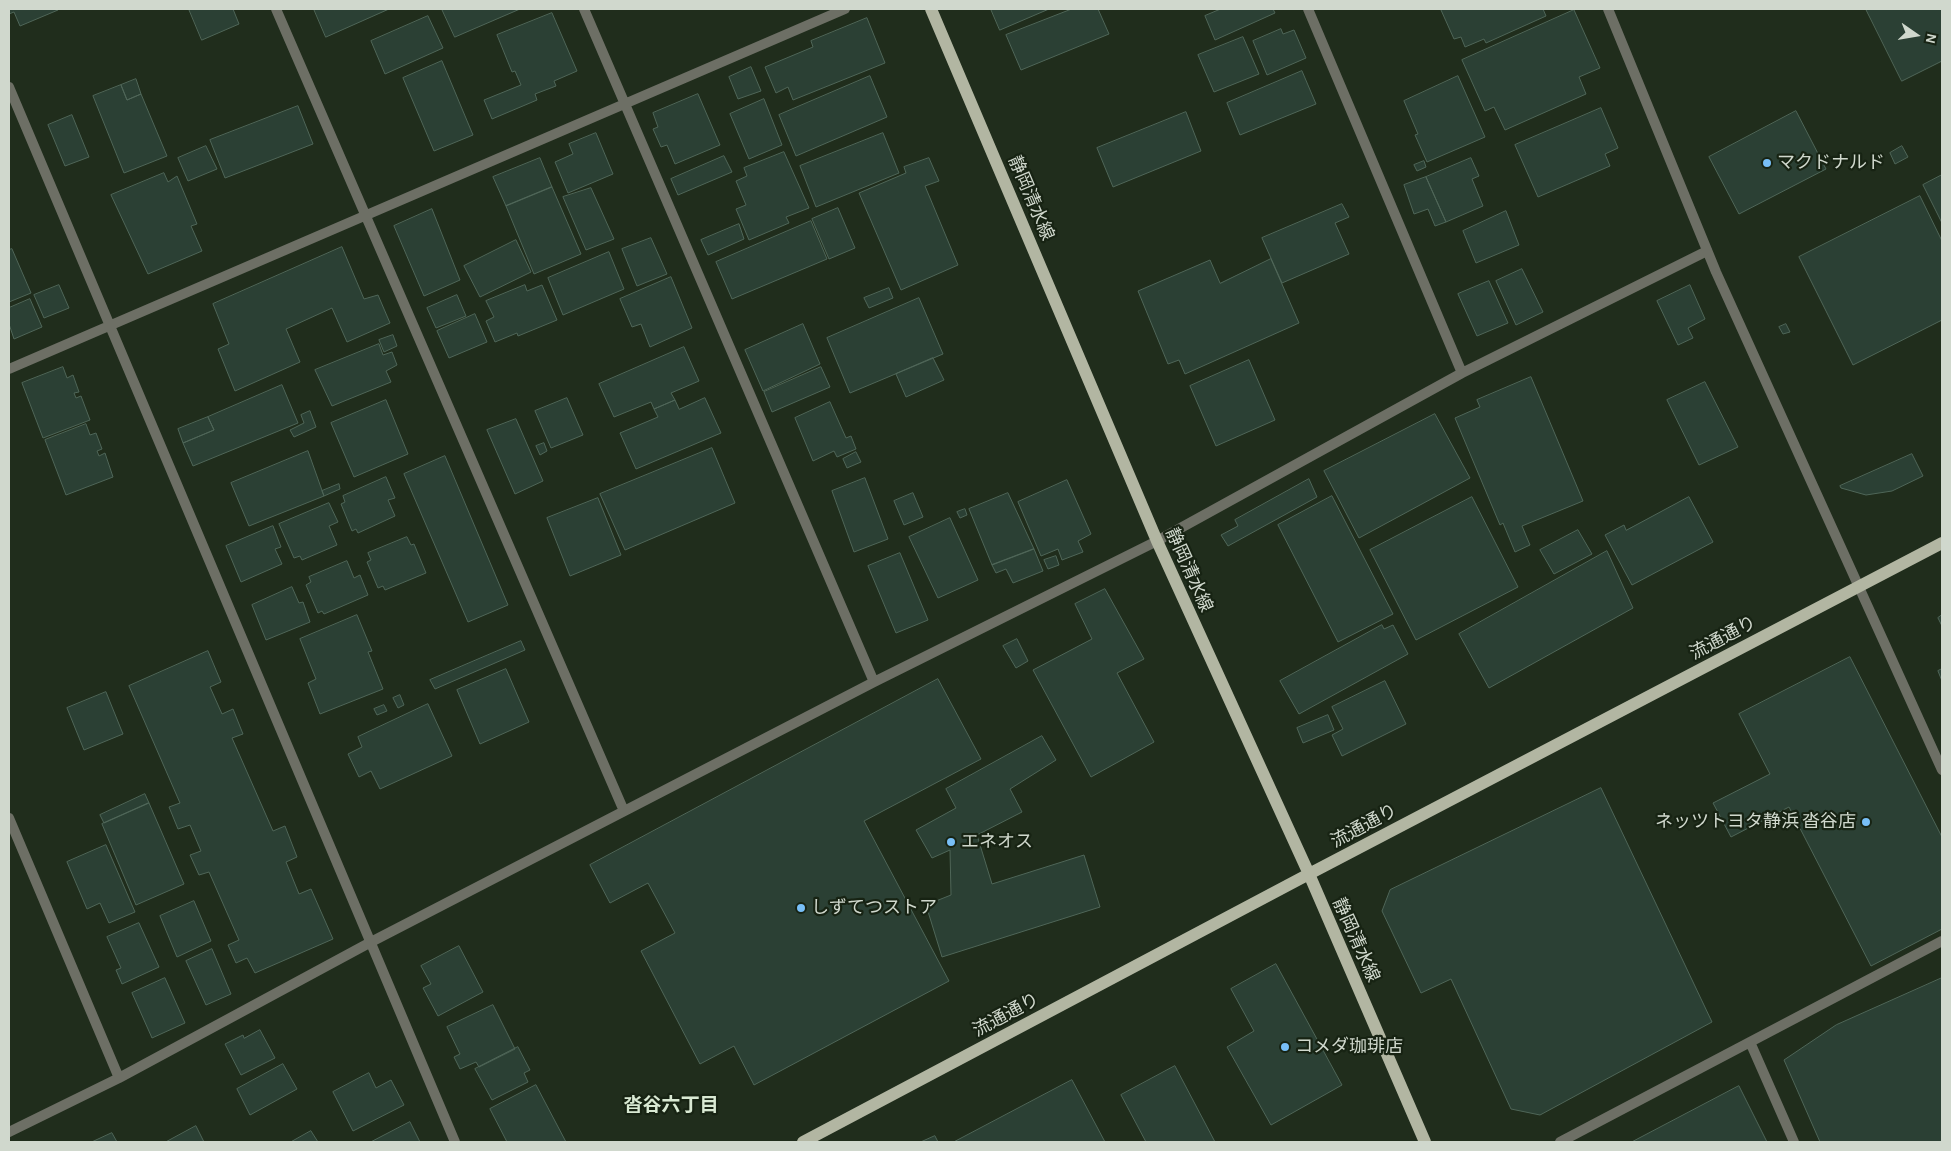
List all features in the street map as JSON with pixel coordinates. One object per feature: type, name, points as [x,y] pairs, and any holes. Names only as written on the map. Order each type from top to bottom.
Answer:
[{"type":"main road","name":"静岡清水線","points":[[931,9],[1156,541],[1309,874],[1425,1142]]},
{"type":"main road","name":"流通通り","points":[[803,1142],[1309,874],[1942,543]]},
{"type":"street","points":[[276,9],[624,811]]},
{"type":"street","points":[[584,9],[874,682]]},
{"type":"street","points":[[9,370],[845,9]]},
{"type":"street","points":[[1308,9],[1462,372]]},
{"type":"street","points":[[1608,9],[1707,251],[1942,770]]},
{"type":"street","points":[[9,87],[455,1142]]},
{"type":"street","points":[[9,1132],[119,1078],[371,942],[874,682],[1156,541],[1462,372],[1707,251]]},
{"type":"street","points":[[9,818],[119,1078]]},
{"type":"street","points":[[1560,1142],[1942,941]]},
{"type":"street","points":[[1750,1042],[1794,1142]]},
{"type":"building","points":[[9,9],[58,10],[20,26],[14,12],[9,14]]},
{"type":"building","points":[[189,9],[233,9],[239,24],[202,40]]},
{"type":"building","points":[[314,9],[389,9],[326,37]]},
{"type":"building","points":[[442,9],[520,9],[455,37]]},
{"type":"building","points":[[991,9],[1049,9],[1000,30]]},
{"type":"building","points":[[1072,9],[1098,9],[1109,34],[1021,70],[1006,35]]},
{"type":"building","points":[[1221,9],[1273,9],[1275,13],[1215,40],[1205,16]]},
{"type":"building","points":[[1543,9],[1546,16],[1486,43],[1484,39],[1465,47],[1461,37],[1454,39],[1441,10]]},
{"type":"building","points":[[1866,9],[1942,9],[1942,61],[1902,81]]},
{"type":"building","points":[[1574,10],[1600,68],[1579,77],[1586,94],[1505,130],[1494,107],[1485,111],[1462,60]]},
{"type":"building","points":[[552,13],[577,71],[554,81],[556,86],[535,94],[537,100],[492,119],[484,100],[521,85],[515,71],[512,72],[497,35]]},
{"type":"building","points":[[428,16],[443,48],[385,74],[371,41]]},
{"type":"building","points":[[867,18],[885,63],[793,100],[788,87],[776,93],[765,67],[813,47],[811,41]]},
{"type":"building","points":[[1281,29],[1283,34],[1294,30],[1306,58],[1267,75],[1253,41]]},
{"type":"building","points":[[1243,37],[1259,74],[1214,92],[1198,55]]},
{"type":"building","points":[[442,61],[473,135],[434,151],[403,78]]},
{"type":"building","points":[[751,67],[761,91],[738,99],[729,77]]},
{"type":"building","points":[[1302,71],[1316,104],[1240,135],[1227,103]]},
{"type":"building","points":[[870,76],[887,117],[796,156],[779,115]]},
{"type":"building","points":[[1458,76],[1485,137],[1427,162],[1415,135],[1418,134],[1404,101]]},
{"type":"building","points":[[136,79],[141,94],[127,100],[121,85]]},
{"type":"building","points":[[121,85],[127,100],[141,94],[167,156],[124,173],[93,96]]},
{"type":"building","points":[[698,94],[720,145],[675,164],[667,145],[661,147],[653,129],[658,127],[653,113]]},
{"type":"building","points":[[764,99],[782,145],[749,159],[730,114]]},
{"type":"building","points":[[298,106],[313,144],[225,178],[210,140]]},
{"type":"building","points":[[1601,108],[1618,148],[1605,154],[1610,166],[1538,197],[1515,145]]},
{"type":"building","name":"マクドナルド","points":[[1796,111],[1826,169],[1739,214],[1709,157]]},
{"type":"building","points":[[1186,112],[1201,151],[1113,187],[1097,148]]},
{"type":"building","points":[[72,115],[89,157],[65,166],[48,125]]},
{"type":"building","points":[[596,133],[613,174],[568,193],[555,162],[573,154],[569,144]]},
{"type":"building","points":[[883,133],[899,173],[816,207],[800,166]]},
{"type":"building","points":[[206,146],[217,169],[188,181],[178,158]]},
{"type":"building","points":[[1902,146],[1908,157],[1895,164],[1890,153]]},
{"type":"building","points":[[784,152],[809,208],[786,217],[789,223],[749,240],[736,209],[746,205],[736,181],[747,176],[744,168]]},
{"type":"building","points":[[724,156],[732,172],[678,195],[671,179]]},
{"type":"building","points":[[540,158],[552,187],[506,206],[493,177]]},
{"type":"building","points":[[929,158],[939,181],[925,186],[958,265],[901,290],[859,193],[906,173],[904,167]]},
{"type":"building","points":[[1471,158],[1479,176],[1472,179],[1483,206],[1446,222],[1426,177]]},
{"type":"building","points":[[1424,161],[1426,167],[1417,171],[1414,165]]},
{"type":"building","points":[[164,173],[168,182],[177,176],[197,224],[191,226],[202,251],[148,274],[111,195]]},
{"type":"building","points":[[1942,175],[1942,223],[1923,185]]},
{"type":"building","points":[[1426,177],[1446,222],[1435,226],[1428,209],[1414,214],[1404,185]]},
{"type":"building","points":[[552,187],[581,254],[534,274],[506,206]]},
{"type":"building","points":[[591,188],[614,239],[586,250],[563,197]]},
{"type":"building","points":[[1920,196],[1942,241],[1942,320],[1853,365],[1799,257]]},
{"type":"building","points":[[1342,204],[1349,217],[1335,223],[1349,254],[1282,283],[1262,238]]},
{"type":"building","points":[[838,208],[855,248],[829,259],[812,219]]},
{"type":"building","points":[[432,209],[460,280],[424,296],[394,226]]},
{"type":"building","points":[[1506,211],[1519,245],[1476,263],[1463,231]]},
{"type":"building","points":[[811,221],[827,259],[732,299],[716,262]]},
{"type":"building","points":[[739,224],[744,239],[708,255],[701,240]]},
{"type":"building","points":[[651,238],[667,274],[637,286],[622,249]]},
{"type":"building","points":[[516,240],[531,272],[480,297],[464,266]]},
{"type":"building","points":[[342,247],[364,299],[378,295],[390,323],[347,342],[332,308],[286,329],[300,362],[235,391],[218,349],[229,344],[213,304]]},
{"type":"building","points":[[12,249],[31,293],[9,302],[9,250]]},
{"type":"building","points":[[609,252],[624,289],[563,315],[548,278]]},
{"type":"building","points":[[1271,259],[1299,323],[1185,374],[1179,360],[1168,364],[1138,291],[1210,260],[1220,283]]},
{"type":"building","points":[[1522,269],[1543,312],[1516,325],[1496,281]]},
{"type":"building","points":[[671,277],[692,328],[650,347],[641,324],[632,327],[620,299]]},
{"type":"building","points":[[1489,281],[1508,323],[1477,336],[1458,294]]},
{"type":"building","points":[[59,285],[69,308],[44,318],[34,295]]},
{"type":"building","points":[[525,285],[527,291],[542,285],[557,320],[518,336],[517,333],[495,342],[486,321],[494,317],[486,301]]},
{"type":"building","points":[[1690,285],[1705,319],[1688,328],[1693,338],[1678,345],[1657,301]]},
{"type":"building","points":[[889,288],[893,298],[869,308],[864,298]]},
{"type":"building","points":[[457,295],[466,316],[436,328],[427,308]]},
{"type":"building","points":[[919,298],[943,354],[850,393],[827,338]]},
{"type":"building","points":[[30,299],[42,327],[14,339],[9,324],[9,308]]},
{"type":"building","points":[[475,314],[487,342],[449,358],[437,331]]},
{"type":"building","points":[[803,324],[820,364],[763,391],[745,350]]},
{"type":"building","points":[[1786,324],[1790,332],[1783,334],[1779,327]]},
{"type":"building","points":[[393,335],[397,346],[384,352],[379,340]]},
{"type":"building","points":[[379,344],[383,355],[392,352],[397,365],[386,371],[391,382],[332,406],[315,370]]},
{"type":"building","points":[[684,347],[699,381],[671,393],[675,400],[654,409],[651,402],[614,417],[599,384]]},
{"type":"building","points":[[933,358],[944,380],[906,397],[896,374]]},
{"type":"building","points":[[1249,360],[1275,420],[1216,446],[1190,386]]},
{"type":"building","points":[[63,367],[67,378],[73,375],[79,392],[74,393],[76,398],[81,396],[90,420],[43,438],[22,383]]},
{"type":"building","points":[[821,367],[830,387],[772,412],[764,392]]},
{"type":"building","points":[[1531,377],[1583,501],[1522,526],[1530,545],[1515,552],[1503,523],[1500,525],[1455,418],[1480,407],[1477,400]]},
{"type":"building","points":[[1705,382],[1738,447],[1699,465],[1667,400]]},
{"type":"building","points":[[282,385],[298,423],[193,466],[183,443],[214,430],[208,417]]},
{"type":"building","points":[[567,398],[583,435],[551,448],[535,411]]},
{"type":"building","points":[[705,398],[721,433],[636,469],[620,433],[658,417],[654,409],[675,400],[679,409]]},
{"type":"building","points":[[386,400],[408,454],[354,477],[331,423]]},
{"type":"building","points":[[830,402],[846,438],[851,436],[856,449],[837,457],[834,451],[813,461],[795,418]]},
{"type":"building","points":[[310,411],[316,427],[294,437],[290,430],[304,423],[301,415]]},
{"type":"building","points":[[1435,414],[1470,478],[1359,538],[1324,471]]},
{"type":"building","points":[[208,417],[214,430],[183,443],[178,429]]},
{"type":"building","points":[[516,419],[543,481],[515,494],[487,430]]},
{"type":"building","points":[[86,424],[90,435],[96,433],[102,449],[97,451],[99,456],[105,453],[113,477],[66,495],[45,440]]},
{"type":"building","points":[[544,443],[547,451],[540,455],[536,446]]},
{"type":"building","points":[[712,448],[735,503],[625,550],[600,494]]},
{"type":"building","points":[[308,451],[324,496],[249,526],[231,483]]},
{"type":"building","points":[[856,452],[861,462],[847,468],[843,459]]},
{"type":"building","points":[[1912,454],[1923,476],[1892,491],[1866,495],[1841,488],[1840,486]]},
{"type":"building","points":[[445,456],[508,605],[468,622],[404,474]]},
{"type":"building","points":[[386,477],[395,498],[388,500],[395,516],[358,533],[356,529],[352,531],[341,504],[345,502],[343,496]]},
{"type":"building","points":[[865,478],[888,539],[854,552],[832,491]]},
{"type":"building","points":[[1309,479],[1317,497],[1228,546],[1221,535],[1238,526],[1235,520]]},
{"type":"building","points":[[1067,480],[1091,534],[1078,541],[1083,552],[1062,560],[1058,549],[1041,556],[1018,502]]},
{"type":"building","points":[[339,484],[340,489],[324,496],[322,491]]},
{"type":"building","points":[[913,493],[923,517],[904,525],[894,501]]},
{"type":"building","points":[[1008,493],[1034,549],[992,565],[969,509]]},
{"type":"building","points":[[1332,496],[1393,614],[1338,642],[1278,525]]},
{"type":"building","points":[[1472,497],[1518,587],[1416,640],[1370,550]]},
{"type":"building","points":[[1689,497],[1713,542],[1632,585],[1605,535],[1624,525],[1626,530]]},
{"type":"building","points":[[598,498],[621,555],[570,576],[547,518]]},
{"type":"building","points":[[329,503],[338,522],[329,526],[337,545],[302,560],[300,556],[294,558],[279,524]]},
{"type":"building","points":[[965,509],[967,515],[960,518],[957,512]]},
{"type":"building","points":[[950,518],[978,580],[938,598],[909,537]]},
{"type":"building","points":[[273,526],[281,547],[275,549],[282,564],[241,582],[226,546]]},
{"type":"building","points":[[1578,530],[1592,554],[1554,574],[1540,550]]},
{"type":"building","points":[[407,537],[411,545],[414,544],[426,573],[385,590],[383,586],[378,588],[367,562],[371,560],[368,553]]},
{"type":"building","points":[[1034,549],[1043,571],[1013,583],[1006,569],[996,573],[992,565]]},
{"type":"building","points":[[1607,551],[1633,608],[1489,688],[1459,634]]},
{"type":"building","points":[[900,553],[928,620],[896,633],[868,566]]},
{"type":"building","points":[[1056,556],[1059,565],[1048,569],[1044,560]]},
{"type":"building","points":[[347,561],[354,578],[360,575],[368,595],[324,614],[322,611],[318,613],[306,585],[311,582],[309,577]]},
{"type":"building","points":[[292,587],[299,603],[303,602],[310,622],[266,640],[252,605]]},
{"type":"building","points":[[1105,589],[1144,659],[1117,673],[1154,742],[1091,777],[1033,670],[1092,639],[1075,604]]},
{"type":"building","points":[[357,615],[372,651],[368,652],[383,689],[320,714],[308,683],[316,679],[300,639]]},
{"type":"building","points":[[1942,615],[1942,626],[1938,618]]},
{"type":"building","points":[[1382,625],[1384,629],[1393,625],[1408,654],[1299,714],[1280,681]]},
{"type":"building","points":[[1017,639],[1028,661],[1016,668],[1003,646]]},
{"type":"building","points":[[521,641],[525,650],[435,689],[430,680]]},
{"type":"building","points":[[208,651],[221,682],[210,687],[222,714],[233,709],[243,734],[232,738],[273,831],[285,826],[297,857],[286,862],[299,894],[311,889],[333,939],[255,973],[247,958],[236,963],[228,945],[239,940],[209,872],[199,875],[190,855],[201,851],[190,825],[178,829],[169,807],[180,803],[129,686]]},
{"type":"building","name":"ネッツトヨタ静浜 沓谷店","points":[[1850,657],[1942,837],[1942,929],[1871,966],[1789,807],[1731,837],[1713,803],[1770,774],[1739,714]]},
{"type":"building","points":[[506,669],[529,722],[480,744],[457,690]]},
{"type":"building","points":[[1942,669],[1942,681],[1938,671]]},
{"type":"building","points":[[938,679],[981,759],[864,821],[949,981],[754,1085],[734,1046],[700,1064],[641,951],[675,933],[648,883],[610,903],[590,865]]},
{"type":"building","points":[[1385,681],[1406,724],[1342,756],[1332,735],[1343,729],[1332,707]]},
{"type":"building","points":[[106,692],[123,734],[84,750],[67,708]]},
{"type":"building","points":[[400,695],[404,705],[398,708],[393,698]]},
{"type":"building","points":[[428,704],[452,756],[380,789],[371,771],[359,777],[348,754],[362,747],[358,737]]},
{"type":"building","points":[[384,705],[387,711],[377,715],[374,709]]},
{"type":"building","points":[[1328,715],[1334,730],[1303,743],[1297,728]]},
{"type":"building","name":"エネオス","points":[[1042,736],[1056,760],[1010,789],[1022,812],[977,835],[992,884],[1084,855],[1100,907],[942,957],[926,905],[951,895],[950,850],[932,858],[916,830],[956,808],[946,789]]},
{"type":"building","points":[[1601,788],[1712,1022],[1540,1115],[1511,1109],[1451,979],[1421,993],[1382,911],[1390,890]]},
{"type":"building","points":[[145,794],[149,803],[104,823],[100,815]]},
{"type":"building","points":[[149,803],[184,884],[136,905],[102,824]]},
{"type":"building","points":[[106,845],[135,912],[109,923],[100,903],[87,909],[67,862]]},
{"type":"building","points":[[194,901],[211,941],[177,957],[160,916]]},
{"type":"building","points":[[139,923],[159,967],[122,984],[116,970],[121,968],[107,937]]},
{"type":"building","points":[[459,946],[483,992],[438,1016],[423,988],[431,984],[421,966]]},
{"type":"building","points":[[212,949],[231,994],[206,1005],[186,961]]},
{"type":"building","points":[[1276,964],[1342,1085],[1271,1125],[1227,1047],[1254,1031],[1231,989]]},
{"type":"building","points":[[165,978],[185,1023],[152,1038],[132,993]]},
{"type":"building","points":[[1942,978],[1942,1142],[1820,1142],[1784,1060],[1836,1025]]},
{"type":"building","points":[[493,1005],[515,1049],[479,1067],[476,1062],[460,1069],[454,1057],[460,1054],[447,1027]]},
{"type":"building","points":[[260,1030],[275,1058],[241,1075],[225,1044],[243,1035],[244,1038]]},
{"type":"building","points":[[518,1047],[530,1070],[524,1073],[528,1082],[492,1100],[475,1069]]},
{"type":"building","points":[[283,1064],[297,1089],[250,1115],[237,1089]]},
{"type":"building","points":[[1175,1066],[1215,1142],[1146,1142],[1121,1095]]},
{"type":"building","points":[[369,1073],[376,1088],[391,1080],[404,1105],[353,1131],[333,1092]]},
{"type":"building","points":[[1072,1080],[1105,1142],[954,1142]]},
{"type":"building","points":[[536,1085],[566,1142],[507,1142],[490,1109]]},
{"type":"building","points":[[1739,1086],[1767,1142],[1632,1142]]},
{"type":"building","points":[[410,1122],[420,1142],[371,1142]]},
{"type":"building","points":[[196,1126],[204,1142],[166,1142]]},
{"type":"building","points":[[311,1131],[318,1142],[291,1142]]},
{"type":"building","points":[[112,1133],[117,1142],[92,1142]]},
{"type":"building","points":[[935,1136],[938,1142],[921,1142]]},
{"type":"place","name":"マクドナルド","points":[[1767,163]]},
{"type":"place","name":"ネッツトヨタ静浜 沓谷店","points":[[1866,822]]},
{"type":"place","name":"エネオス","points":[[951,842]]},
{"type":"place","name":"しずてつストア","points":[[801,908]]},
{"type":"place","name":"コメダ珈琲店","points":[[1285,1047]]},
{"type":"district","name":"沓谷六丁目","points":[[671,1105]]}]
